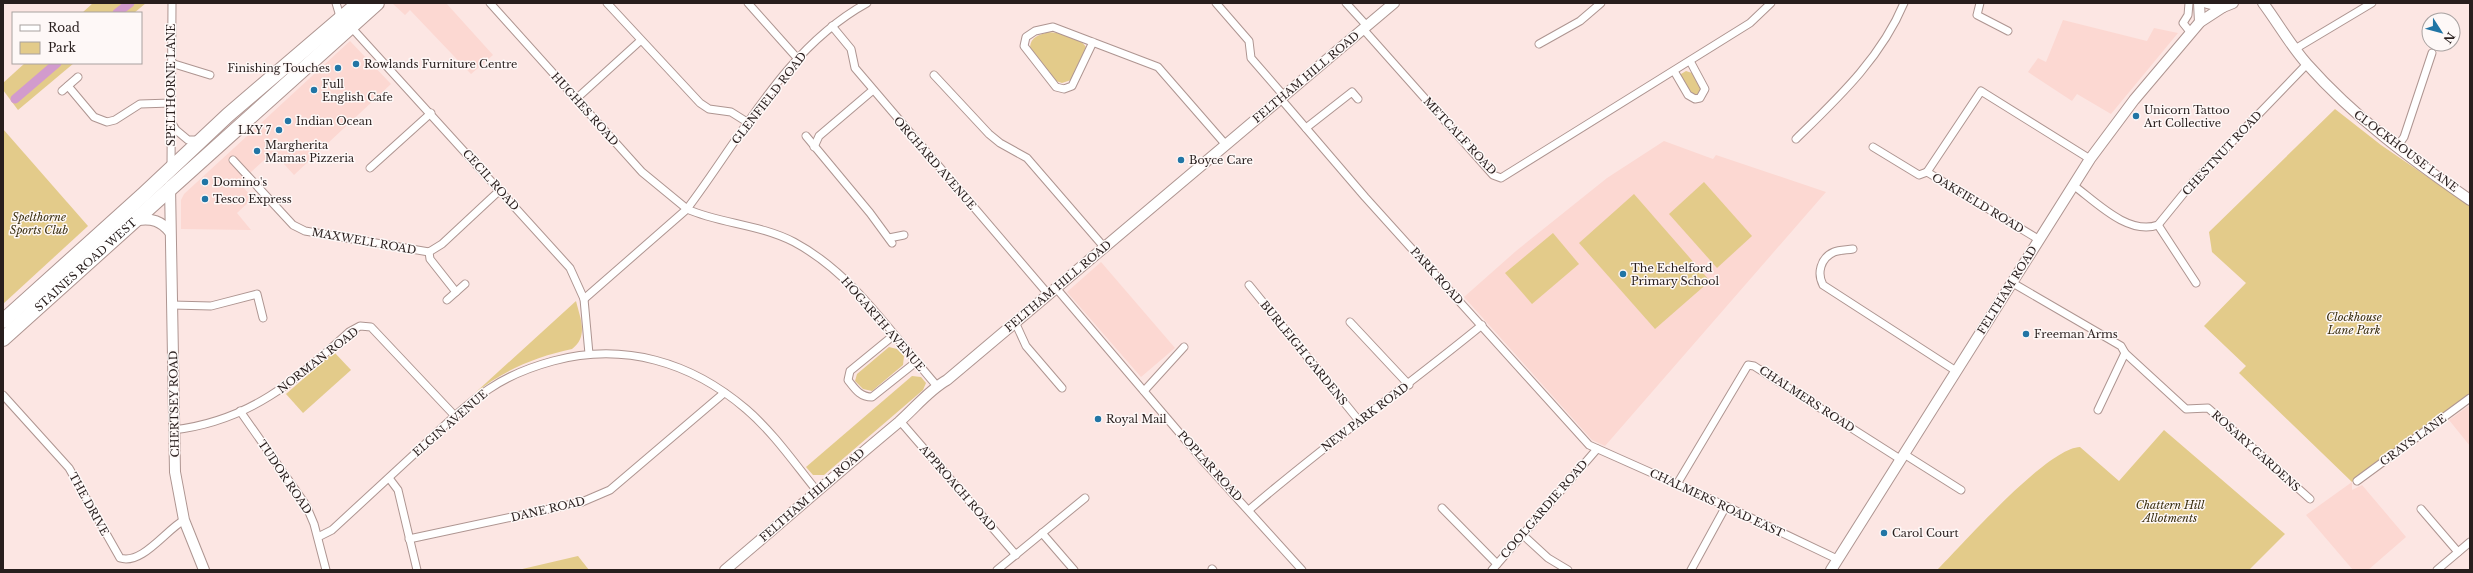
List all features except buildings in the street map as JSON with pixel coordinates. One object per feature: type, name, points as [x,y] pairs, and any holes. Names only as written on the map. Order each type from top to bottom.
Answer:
[{"type":"highway","points":[[3,321],[144,194],[200,140],[359,3]]},
{"type":"highway","name":"STAINES ROAD WEST","points":[[3,339],[138,220],[377,3]]},
{"type":"highway","points":[[171,168],[183,168],[197,165]]},
{"type":"highway","points":[[144,194],[163,189],[170,191]]},
{"type":"street","name":"SPELTHORNE LANE","points":[[171,168],[172,3]]},
{"type":"street","points":[[336,3],[340,13],[338,20]]},
{"type":"street","name":"HUGHES ROAD","points":[[490,3],[642,172],[687,209]]},
{"type":"street","points":[[607,3],[640,41],[700,103],[709,109],[731,112],[747,122]]},
{"type":"street","points":[[748,3],[798,58]]},
{"type":"street","name":"GLENFIELD ROAD","points":[[687,209],[747,122],[798,58],[832,26],[867,3]]},
{"type":"street","name":"PARK ROAD","points":[[1216,3],[1249,41],[1251,58],[1306,128],[1365,198],[1482,325],[1589,445],[1597,449]]},
{"type":"street","points":[[1346,3],[1365,28]]},
{"type":"street","name":"FELTHAM HILL ROAD","points":[[725,570],[900,421],[931,394],[937,386],[947,380],[1394,3]]},
{"type":"street","points":[[1538,44],[1580,21],[1601,3]]},
{"type":"street","name":"METCALF ROAD","points":[[1365,28],[1493,175],[1501,178],[1750,23],[1771,3]]},
{"type":"street","points":[[1796,139],[1863,70],[1882,44],[1904,3]]},
{"type":"street","points":[[1980,3],[1977,14],[2008,31]]},
{"type":"street","points":[[2189,3],[2188,15],[2183,23],[2191,33]]},
{"type":"street","points":[[2199,3],[2200,22]]},
{"type":"street","points":[[2207,3],[2228,5]]},
{"type":"street","name":"CLOCKHOUSE LANE","points":[[2253,3],[2265,6],[2307,64],[2349,108],[2397,147],[2470,200]]},
{"type":"street","points":[[2295,49],[2372,3]]},
{"type":"street","name":"FELTHAM ROAD","points":[[1831,570],[2038,239],[2090,159],[2134,100],[2200,22],[2228,5]]},
{"type":"street","name":"CECIL ROAD","points":[[351,26],[570,268],[584,299],[589,354]]},
{"type":"street","name":"ORCHARD AVENUE","points":[[832,26],[845,39],[851,49],[855,68],[873,90],[1052,291]]},
{"type":"street","points":[[1093,42],[1072,86],[1064,89],[1056,87],[1024,46],[1026,37],[1053,27],[1093,42],[1158,67],[1226,145]]},
{"type":"street","points":[[576,99],[640,41]]},
{"type":"street","points":[[2397,147],[2404,137],[2432,53]]},
{"type":"street","points":[[1674,71],[1688,95],[1695,99],[1700,98],[1706,89],[1690,61]]},
{"type":"street","points":[[171,63],[210,75]]},
{"type":"street","name":"CHESTNUT ROAD","points":[[2158,225],[2193,182],[2307,64]]},
{"type":"street","points":[[934,75],[989,134],[1000,143],[1027,158],[1104,247]]},
{"type":"street","points":[[62,91],[78,77]]},
{"type":"street","points":[[68,86],[94,117],[107,122],[115,120],[140,104],[171,103]]},
{"type":"street","points":[[814,147],[818,136],[873,90]]},
{"type":"street","name":"OAKFIELD ROAD","points":[[2038,239],[1927,172],[1981,91],[2090,159]]},
{"type":"street","points":[[1306,128],[1352,92],[1358,99]]},
{"type":"street","points":[[370,168],[431,114]]},
{"type":"street","points":[[171,122],[176,130],[188,140],[200,140]]},
{"type":"street","points":[[806,136],[890,241],[904,235]]},
{"type":"street","points":[[1873,147],[1918,175],[1927,172]]},
{"type":"street","name":"MAXWELL ROAD","points":[[233,160],[293,225],[305,231],[429,252],[442,244],[500,190]]},
{"type":"street","name":"CHERTSEY ROAD","points":[[171,168],[170,232],[175,472],[184,520],[204,570]]},
{"type":"street","points":[[2073,185],[2122,221],[2150,228],[2158,225],[2196,283]]},
{"type":"street","points":[[584,299],[687,209]]},
{"type":"street","name":"HOGARTH AVENUE","points":[[687,209],[708,218],[757,227],[794,242],[840,275],[937,386]]},
{"type":"street","points":[[138,220],[149,218],[160,222],[170,232]]},
{"type":"street","points":[[1853,249],[1833,252],[1824,261],[1819,269],[1819,278],[1823,285],[1956,371]]},
{"type":"street","name":"MAXWELL ROAD","points":[[429,252],[430,259],[456,292]]},
{"type":"street","name":"ROSARY GARDENS","points":[[2011,282],[2121,346],[2125,353],[2186,409],[2208,408],[2310,499]]},
{"type":"street","points":[[448,300],[465,284]]},
{"type":"street","name":"BURLEIGH GARDENS","points":[[1249,284],[1360,422]]},
{"type":"street","name":"POPLAR ROAD","points":[[1052,291],[1144,391],[1302,570]]},
{"type":"street","points":[[172,305],[211,306],[257,294],[264,318]]},
{"type":"street","points":[[1015,322],[1026,346],[1062,388]]},
{"type":"street","points":[[1350,322],[1408,385]]},
{"type":"street","name":"NEW PARK ROAD","points":[[1249,510],[1302,465],[1408,385],[1482,325]]},
{"type":"street","name":"NORMAN ROAD","points":[[173,430],[189,428],[240,411],[279,392],[349,332],[360,326],[371,327],[455,416]]},
{"type":"street","points":[[894,335],[850,371],[848,380],[855,390],[864,396],[872,397],[916,362]]},
{"type":"street","points":[[1144,391],[1184,347]]},
{"type":"street","points":[[2098,410],[2125,353]]},
{"type":"street","name":"ELGIN AVENUE","points":[[318,537],[332,530],[455,416],[490,388],[532,366],[574,355],[589,354],[648,357],[679,366],[705,379],[746,409],[818,491]]},
{"type":"street","name":"CHALMERS ROAD","points":[[1677,484],[1748,365],[1754,366],[1902,457]]},
{"type":"street","name":"DANE ROAD","points":[[409,539],[582,502],[599,497],[610,490],[724,393]]},
{"type":"street","name":"THE DRIVE","points":[[3,395],[69,468],[120,558],[128,560],[138,558],[173,526],[184,520]]},
{"type":"street","name":"GRAYS LANE","points":[[2357,481],[2470,398]]},
{"type":"street","name":"TUDOR ROAD","points":[[240,411],[306,505],[318,537],[326,570]]},
{"type":"street","name":"APPROACH ROAD","points":[[900,421],[1016,555]]},
{"type":"street","name":"CHALMERS ROAD EAST","points":[[1597,449],[1726,506],[1837,559]]},
{"type":"street","name":"COOLGARDIE ROAD","points":[[1494,567],[1597,449]]},
{"type":"street","points":[[1902,457],[1961,490]]},
{"type":"street","points":[[389,478],[398,490],[417,570]]},
{"type":"street","points":[[998,570],[1085,498]]},
{"type":"street","points":[[1691,570],[1726,506]]},
{"type":"street","points":[[1442,508],[1494,567]]},
{"type":"street","points":[[2421,509],[2458,552]]},
{"type":"street","points":[[1042,533],[1074,570]]},
{"type":"street","points":[[1523,535],[1548,558],[1568,570]]},
{"type":"street","points":[[2440,569],[2470,542]]},
{"type":"shaded area","points":[[392,3],[446,3],[493,55],[471,74],[410,10],[405,15]]},
{"type":"shaded area","points":[[2063,20],[2147,41],[2154,28],[2178,33],[2111,114],[2077,94],[2072,101],[2028,72],[2038,58],[2046,62]]},
{"type":"shaded area","points":[[350,41],[391,84],[294,175],[273,152],[239,183],[253,198],[237,213],[251,230],[181,229],[181,200],[184,194]]},
{"type":"shaded area","name":"The Echelford Primary School","points":[[1664,141],[1713,159],[1716,155],[1826,192],[1605,446],[1592,440],[1464,297],[1516,251],[1607,178]]},
{"type":"shaded area","points":[[1101,262],[1175,348],[1141,377],[1067,292]]},
{"type":"shaded area","points":[[2470,405],[2470,446],[2449,420]]},
{"type":"shaded area","points":[[2352,482],[2352,490],[2362,485],[2406,537],[2368,570],[2353,570],[2306,515]]},
{"type":"green space","points":[[93,3],[146,3],[135,12],[83,12]]},
{"type":"green space","points":[[1048,32],[1063,34],[1074,38],[1083,43],[1086,47],[1071,80],[1062,83],[1056,81],[1030,50],[1031,42],[1037,36]]},
{"type":"green space","points":[[24,64],[73,64],[18,110],[3,90],[3,83]]},
{"type":"green space","points":[[1686,71],[1692,73],[1701,88],[1697,96],[1690,94],[1680,78],[1681,74]]},
{"type":"green space","name":"Clockhouse Lane Park","points":[[2335,109],[2381,145],[2470,206],[2470,395],[2352,482],[2239,373],[2246,366],[2204,326],[2246,283],[2212,252],[2209,232]]},
{"type":"green space","name":"Spelthorne Sports Club","points":[[3,129],[88,226],[3,304]]},
{"type":"green space","points":[[1704,182],[1752,236],[1717,268],[1669,214]]},
{"type":"green space","points":[[1634,194],[1710,281],[1655,329],[1579,243]]},
{"type":"green space","points":[[1553,233],[1579,264],[1532,304],[1505,273]]},
{"type":"green space","points":[[576,301],[581,320],[582,333],[577,344],[572,349],[545,356],[520,365],[475,393]]},
{"type":"green space","points":[[889,347],[897,349],[904,356],[903,365],[872,391],[863,389],[855,381],[857,374]]},
{"type":"green space","points":[[334,352],[351,370],[303,413],[286,394]]},
{"type":"green space","points":[[912,376],[921,377],[926,383],[923,390],[824,475],[813,475],[806,467]]},
{"type":"green space","name":"Chattern Hill Allotments","points":[[2164,430],[2285,534],[2249,570],[1937,570],[2006,499],[2047,463],[2065,452],[2080,447],[2119,481]]},
{"type":"green space","points":[[578,556],[589,570],[518,570]]},
{"type":"waterway","points":[[118,12],[130,3]]},
{"type":"waterway","points":[[15,99],[56,64]]},
{"type":"place","name":"Rowlands Furniture Centre","points":[[356,64]]},
{"type":"place","name":"Finishing Touches","points":[[338,68]]},
{"type":"place","name":"Full English Cafe","points":[[314,90]]},
{"type":"place","name":"Unicorn Tattoo Art Collective","points":[[2136,116]]},
{"type":"place","name":"Indian Ocean","points":[[288,121]]},
{"type":"place","name":"LKY 7","points":[[279,130]]},
{"type":"place","name":"Margherita Mamas Pizzeria","points":[[257,151]]},
{"type":"place","name":"Boyce Care","points":[[1181,160]]},
{"type":"place","name":"Domino's","points":[[205,182]]},
{"type":"place","name":"Tesco Express","points":[[205,199]]},
{"type":"place","name":"The Echelford Primary School","points":[[1623,274]]},
{"type":"place","name":"Freeman Arms","points":[[2026,334]]},
{"type":"place","name":"Royal Mail","points":[[1098,419]]},
{"type":"place","name":"Carol Court","points":[[1884,533]]}]
